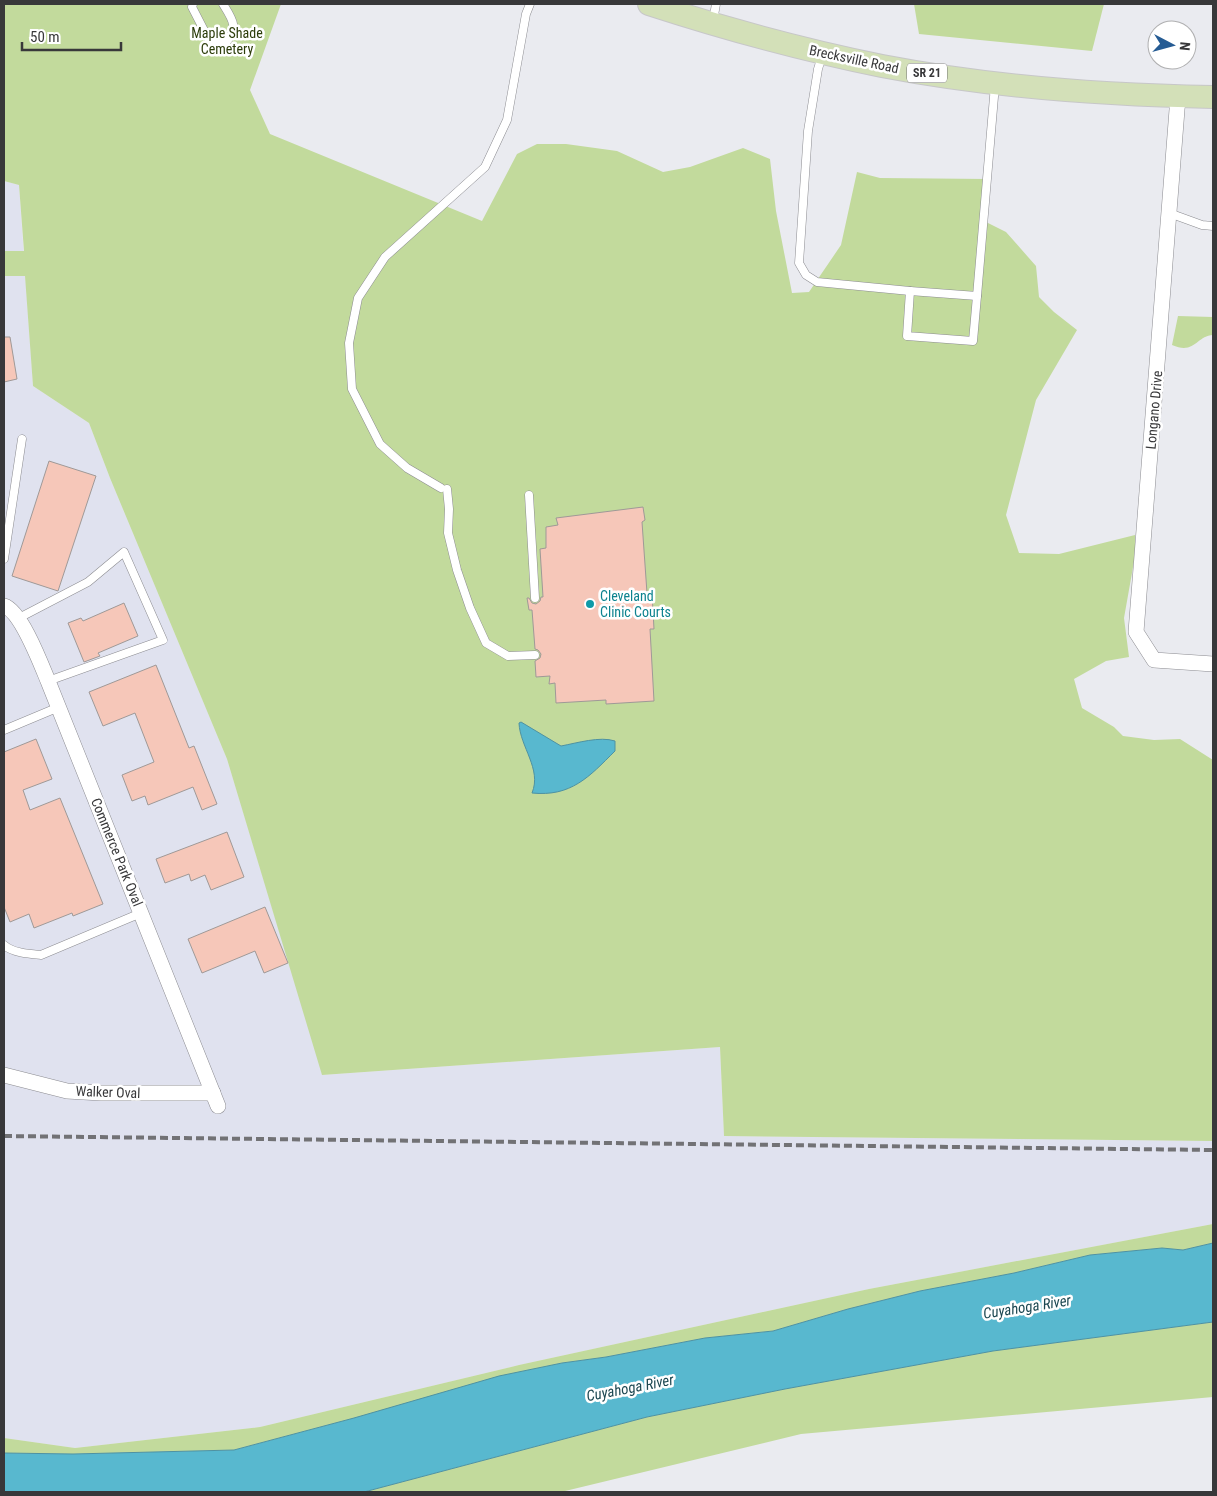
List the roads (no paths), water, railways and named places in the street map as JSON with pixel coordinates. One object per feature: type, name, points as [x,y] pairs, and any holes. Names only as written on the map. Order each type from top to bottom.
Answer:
[{"type":"main road","name":"Brecksville Road","points":[[649,4],[714,14],[823,53],[883,66],[995,83],[1178,97],[1213,97]]},
{"type":"street","name":"Longano Drive","points":[[1178,97],[1136,632],[1154,660],[1213,664]]},
{"type":"street","name":"Commerce Park Oval","points":[[4,606],[11,610],[28,636],[48,681],[216,1099]]},
{"type":"street","name":"Walker Oval","points":[[4,1075],[67,1091],[216,1099]]},
{"type":"lane","points":[[193,4],[192,6],[209,40],[216,44],[225,44],[234,29],[234,22],[223,4]]},
{"type":"lane","points":[[530,4],[526,14],[507,120],[485,167],[385,257],[358,298],[349,342],[352,389],[380,444],[408,468],[444,489],[449,510],[448,533],[455,560],[470,608],[486,643],[508,656],[535,655]]},
{"type":"lane","points":[[823,53],[818,69],[808,131],[799,263],[806,275],[817,282],[977,296]]},
{"type":"lane","points":[[910,291],[907,336],[973,341],[995,83]]},
{"type":"lane","points":[[1169,213],[1202,225],[1213,226]]},
{"type":"lane","points":[[4,559],[22,439]]},
{"type":"lane","points":[[529,494],[535,598]]},
{"type":"lane","points":[[17,619],[88,582],[124,552],[163,640],[48,681]]},
{"type":"lane","points":[[4,730],[59,707]]},
{"type":"lane","points":[[4,945],[8,949],[41,955],[141,913]]},
{"type":"water","points":[[521,722],[561,746],[602,739],[615,741],[615,751],[588,777],[569,788],[558,792],[532,793],[534,784],[533,767],[520,732],[519,723]]},
{"type":"water","name":"Cuyahoga River","points":[[1213,1243],[1213,1322],[993,1351],[785,1389],[647,1417],[364,1492],[4,1492],[4,1453],[73,1454],[234,1450],[499,1376],[705,1338],[773,1331],[848,1309],[920,1291],[1014,1273],[1090,1255],[1162,1248],[1183,1250]]},
{"type":"railway","points":[[4,1136],[1213,1150]]},
{"type":"place","name":"Cleveland Clinic Courts","points":[[590,604]]},
{"type":"park label","name":"Maple Shade Cemetery","points":[[227,42]]}]
